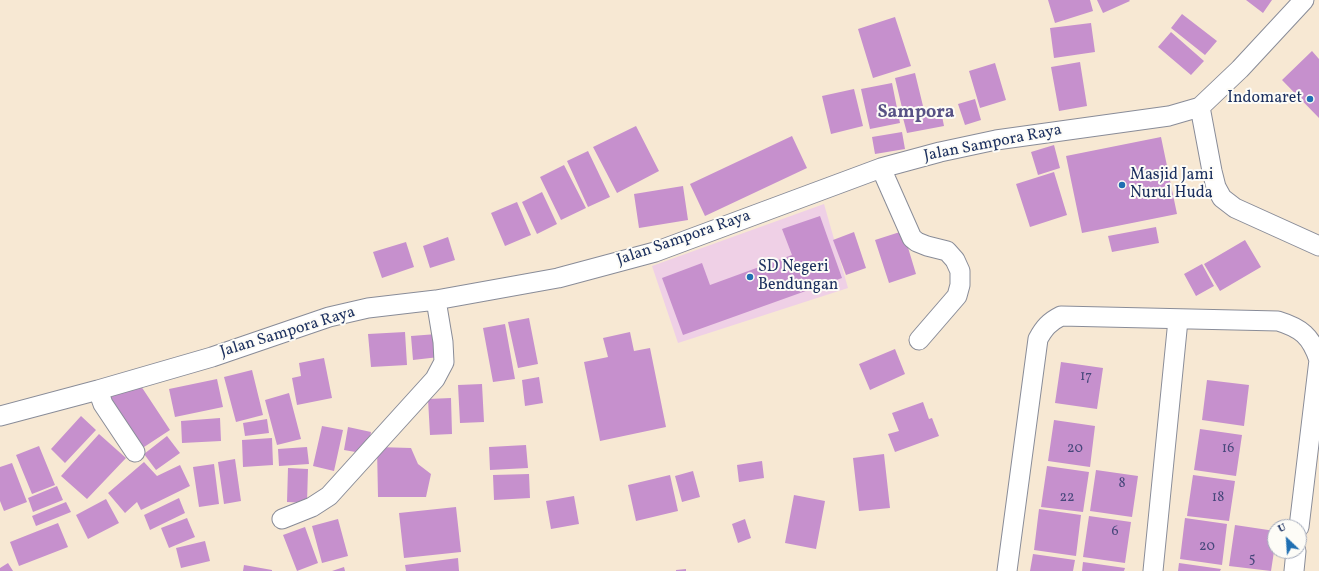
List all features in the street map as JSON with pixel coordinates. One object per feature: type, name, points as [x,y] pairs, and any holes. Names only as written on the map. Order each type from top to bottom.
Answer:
[{"type":"street","name":"Jalan Sampora Raya","points":[[0,416],[98,390],[212,357],[329,317],[368,308],[436,300],[558,278],[655,252],[880,168],[940,152],[996,140],[1169,116],[1200,108],[1240,69],[1304,0]]},
{"type":"street","points":[[1200,108],[1212,171],[1216,187],[1222,198],[1235,208],[1319,246]]},
{"type":"street","points":[[880,168],[912,238],[927,246],[947,251],[956,260],[960,272],[960,285],[957,296],[919,340]]},
{"type":"street","points":[[282,519],[312,507],[329,496],[435,379],[444,362],[443,342],[436,300]]},
{"type":"street","points":[[1007,571],[1038,339],[1043,328],[1061,316],[1178,320],[1278,321],[1289,324],[1301,331],[1309,338],[1319,360],[1300,519]]},
{"type":"street","points":[[1153,571],[1178,320]]},
{"type":"street","points":[[98,390],[103,404],[135,452]]},
{"type":"street","points":[[1294,571],[1295,559]]},
{"type":"shaded area","name":"SD Negeri Bendungan","points":[[824,204],[848,288],[678,343],[652,266]]},
{"type":"building","points":[[1048,0],[1090,0],[1093,11],[1055,23]]},
{"type":"building","points":[[1097,0],[1129,0],[1130,1],[1103,13]]},
{"type":"building","points":[[1246,0],[1272,0],[1263,13]]},
{"type":"building","points":[[1182,14],[1217,41],[1205,55],[1171,28]]},
{"type":"building","points":[[895,17],[911,66],[873,78],[858,29]]},
{"type":"building","points":[[1091,23],[1095,52],[1054,58],[1050,28]]},
{"type":"building","points":[[1171,32],[1204,61],[1191,75],[1158,47]]},
{"type":"building","name":"Indomaret","points":[[1312,51],[1319,59],[1319,118],[1282,80]]},
{"type":"building","points":[[1080,62],[1087,106],[1059,111],[1051,67]]},
{"type":"building","points":[[995,63],[1006,100],[980,108],[969,71]]},
{"type":"building","points":[[915,73],[923,106],[903,112],[895,78]]},
{"type":"building","points":[[892,83],[900,123],[870,129],[861,89]]},
{"type":"building","points":[[854,89],[863,126],[831,134],[822,96]]},
{"type":"building","points":[[975,99],[981,120],[965,125],[958,104]]},
{"type":"building","points":[[941,111],[944,126],[907,133],[903,118]]},
{"type":"building","points":[[636,126],[659,171],[617,193],[593,147]]},
{"type":"building","points":[[902,132],[905,149],[875,154],[872,137]]},
{"type":"building","points":[[792,136],[807,168],[705,216],[690,184]]},
{"type":"building","name":"Masjid Jami Nurul Huda","points":[[1161,137],[1177,214],[1082,233],[1066,156]]},
{"type":"building","points":[[1054,145],[1060,168],[1038,175],[1031,152]]},
{"type":"building","points":[[588,151],[610,197],[588,207],[567,161]]},
{"type":"building","points":[[564,165],[586,208],[561,220],[540,177]]},
{"type":"building","points":[[1054,172],[1067,215],[1030,227],[1016,184]]},
{"type":"building","points":[[683,186],[688,220],[639,228],[634,194]]},
{"type":"building","points":[[542,192],[557,224],[537,234],[522,202]]},
{"type":"building","points":[[517,202],[531,235],[505,246],[491,213]]},
{"type":"building","points":[[820,216],[842,278],[683,335],[662,278],[702,263],[710,285],[792,255],[782,229]]},
{"type":"building","points":[[1156,227],[1159,243],[1112,252],[1108,236]]},
{"type":"building","points":[[903,231],[916,274],[889,283],[875,240]]},
{"type":"building","points":[[854,232],[866,268],[846,275],[833,240]]},
{"type":"building","points":[[448,237],[455,260],[430,268],[423,246]]},
{"type":"building","points":[[1245,240],[1261,267],[1220,291],[1204,264]]},
{"type":"building","points":[[406,242],[414,267],[382,278],[373,252]]},
{"type":"building","points":[[1202,264],[1214,286],[1196,296],[1184,274]]},
{"type":"building","points":[[529,318],[538,364],[518,368],[508,322]]},
{"type":"building","points":[[505,324],[515,379],[493,382],[483,328]]},
{"type":"building","points":[[405,332],[407,365],[371,367],[368,334]]},
{"type":"building","points":[[630,332],[634,351],[650,348],[666,427],[600,441],[584,362],[608,357],[603,338]]},
{"type":"building","points":[[437,334],[439,357],[413,360],[411,336]]},
{"type":"building","points":[[895,349],[905,374],[870,390],[859,364]]},
{"type":"building","points":[[324,358],[332,398],[297,405],[292,378],[301,376],[299,363]]},
{"type":"building","points":[[1061,362],[1103,368],[1097,409],[1055,403]]},
{"type":"building","points":[[252,370],[263,415],[236,422],[224,377]]},
{"type":"building","points":[[539,377],[543,403],[525,406],[522,380]]},
{"type":"building","points":[[217,379],[223,407],[175,417],[169,389]]},
{"type":"building","points":[[137,380],[170,430],[141,449],[108,399]]},
{"type":"building","points":[[1207,380],[1249,385],[1244,426],[1202,420]]},
{"type":"building","points":[[482,384],[484,422],[460,423],[458,385]]},
{"type":"building","points":[[289,393],[301,439],[277,445],[265,400]]},
{"type":"building","points":[[451,398],[452,434],[430,435],[428,399]]},
{"type":"building","points":[[923,402],[929,419],[932,418],[939,436],[895,452],[888,434],[899,431],[892,413]]},
{"type":"building","points":[[81,416],[96,430],[65,463],[51,449]]},
{"type":"building","points":[[220,418],[221,441],[182,443],[181,421]]},
{"type":"building","points":[[267,419],[269,433],[245,436],[243,423]]},
{"type":"building","points":[[1054,420],[1095,426],[1090,467],[1048,461]]},
{"type":"building","points":[[322,426],[343,430],[334,471],[313,466]]},
{"type":"building","points":[[348,427],[371,432],[367,454],[344,450]]},
{"type":"building","points":[[1200,429],[1242,435],[1236,476],[1194,470]]},
{"type":"building","points":[[99,434],[126,458],[87,499],[61,476]]},
{"type":"building","points":[[167,436],[180,453],[156,470],[144,454]]},
{"type":"building","points":[[272,438],[273,465],[243,467],[242,440]]},
{"type":"building","points":[[526,445],[528,468],[490,470],[489,447]]},
{"type":"building","points":[[39,446],[55,485],[32,494],[16,455]]},
{"type":"building","points":[[307,447],[309,464],[279,466],[278,449]]},
{"type":"building","points":[[377,447],[411,448],[418,464],[431,474],[426,497],[378,497]]},
{"type":"building","points":[[884,454],[890,508],[859,511],[853,458]]},
{"type":"building","points":[[235,459],[241,501],[224,504],[218,462]]},
{"type":"building","points":[[762,461],[764,478],[739,482],[737,465]]},
{"type":"building","points":[[144,462],[157,476],[180,465],[190,486],[141,510],[137,502],[125,513],[108,493]]},
{"type":"building","points":[[12,463],[27,502],[4,511],[0,501],[0,467]]},
{"type":"building","points":[[214,464],[219,504],[199,507],[193,467]]},
{"type":"building","points":[[1047,466],[1089,472],[1083,512],[1041,507]]},
{"type":"building","points":[[288,468],[308,469],[307,503],[287,502]]},
{"type":"building","points":[[1096,470],[1138,476],[1132,517],[1090,511]]},
{"type":"building","points":[[693,471],[700,497],[682,502],[675,476]]},
{"type":"building","points":[[529,474],[530,498],[494,500],[493,475]]},
{"type":"building","points":[[670,475],[678,511],[636,521],[628,485]]},
{"type":"building","points":[[1193,475],[1235,481],[1229,521],[1187,516]]},
{"type":"building","points":[[57,486],[63,500],[33,512],[28,498]]},
{"type":"building","points":[[794,495],[825,501],[816,549],[785,543]]},
{"type":"building","points":[[574,496],[579,524],[551,529],[546,501]]},
{"type":"building","points":[[179,498],[185,513],[150,530],[144,515]]},
{"type":"building","points":[[106,499],[119,523],[88,539],[76,515]]},
{"type":"building","points":[[66,502],[71,512],[36,526],[32,516]]},
{"type":"building","points":[[456,507],[461,552],[404,558],[399,513]]},
{"type":"building","points":[[1039,509],[1081,515],[1076,556],[1034,550]]},
{"type":"building","points":[[1089,516],[1131,522],[1125,563],[1083,557]]},
{"type":"building","points":[[187,518],[195,537],[169,548],[161,528]]},
{"type":"building","points":[[1185,518],[1227,524],[1222,565],[1180,559]]},
{"type":"building","points":[[338,519],[348,556],[322,563],[312,526]]},
{"type":"building","points":[[745,519],[751,538],[738,543],[732,524]]},
{"type":"building","points":[[58,523],[68,547],[19,566],[10,542]]},
{"type":"building","points":[[1235,525],[1267,530],[1267,559],[1273,559],[1271,571],[1229,566]]},
{"type":"building","points":[[305,527],[318,563],[297,571],[283,535]]},
{"type":"building","points":[[205,541],[210,561],[181,568],[176,548]]},
{"type":"building","points":[[1033,554],[1075,560],[1073,571],[1030,571]]},
{"type":"building","points":[[458,558],[459,571],[406,571],[405,565]]},
{"type":"building","points":[[1083,562],[1125,568],[1124,571],[1082,571]]},
{"type":"building","points":[[8,563],[13,571],[0,571],[0,568]]},
{"type":"building","points":[[1179,563],[1221,569],[1220,571],[1178,571]]},
{"type":"building","points":[[244,565],[272,570],[272,571],[243,571]]},
{"type":"building","points":[[344,567],[345,571],[332,571]]},
{"type":"building","points":[[686,569],[686,571],[676,571],[676,570]]},
{"type":"place","name":"Indomaret","points":[[1310,99]]},
{"type":"place","name":"Masjid Jami Nurul Huda","points":[[1122,185]]},
{"type":"place","name":"SD Negeri Bendungan","points":[[750,277]]},
{"type":"district","name":"Sampora","points":[[916,114]]}]
